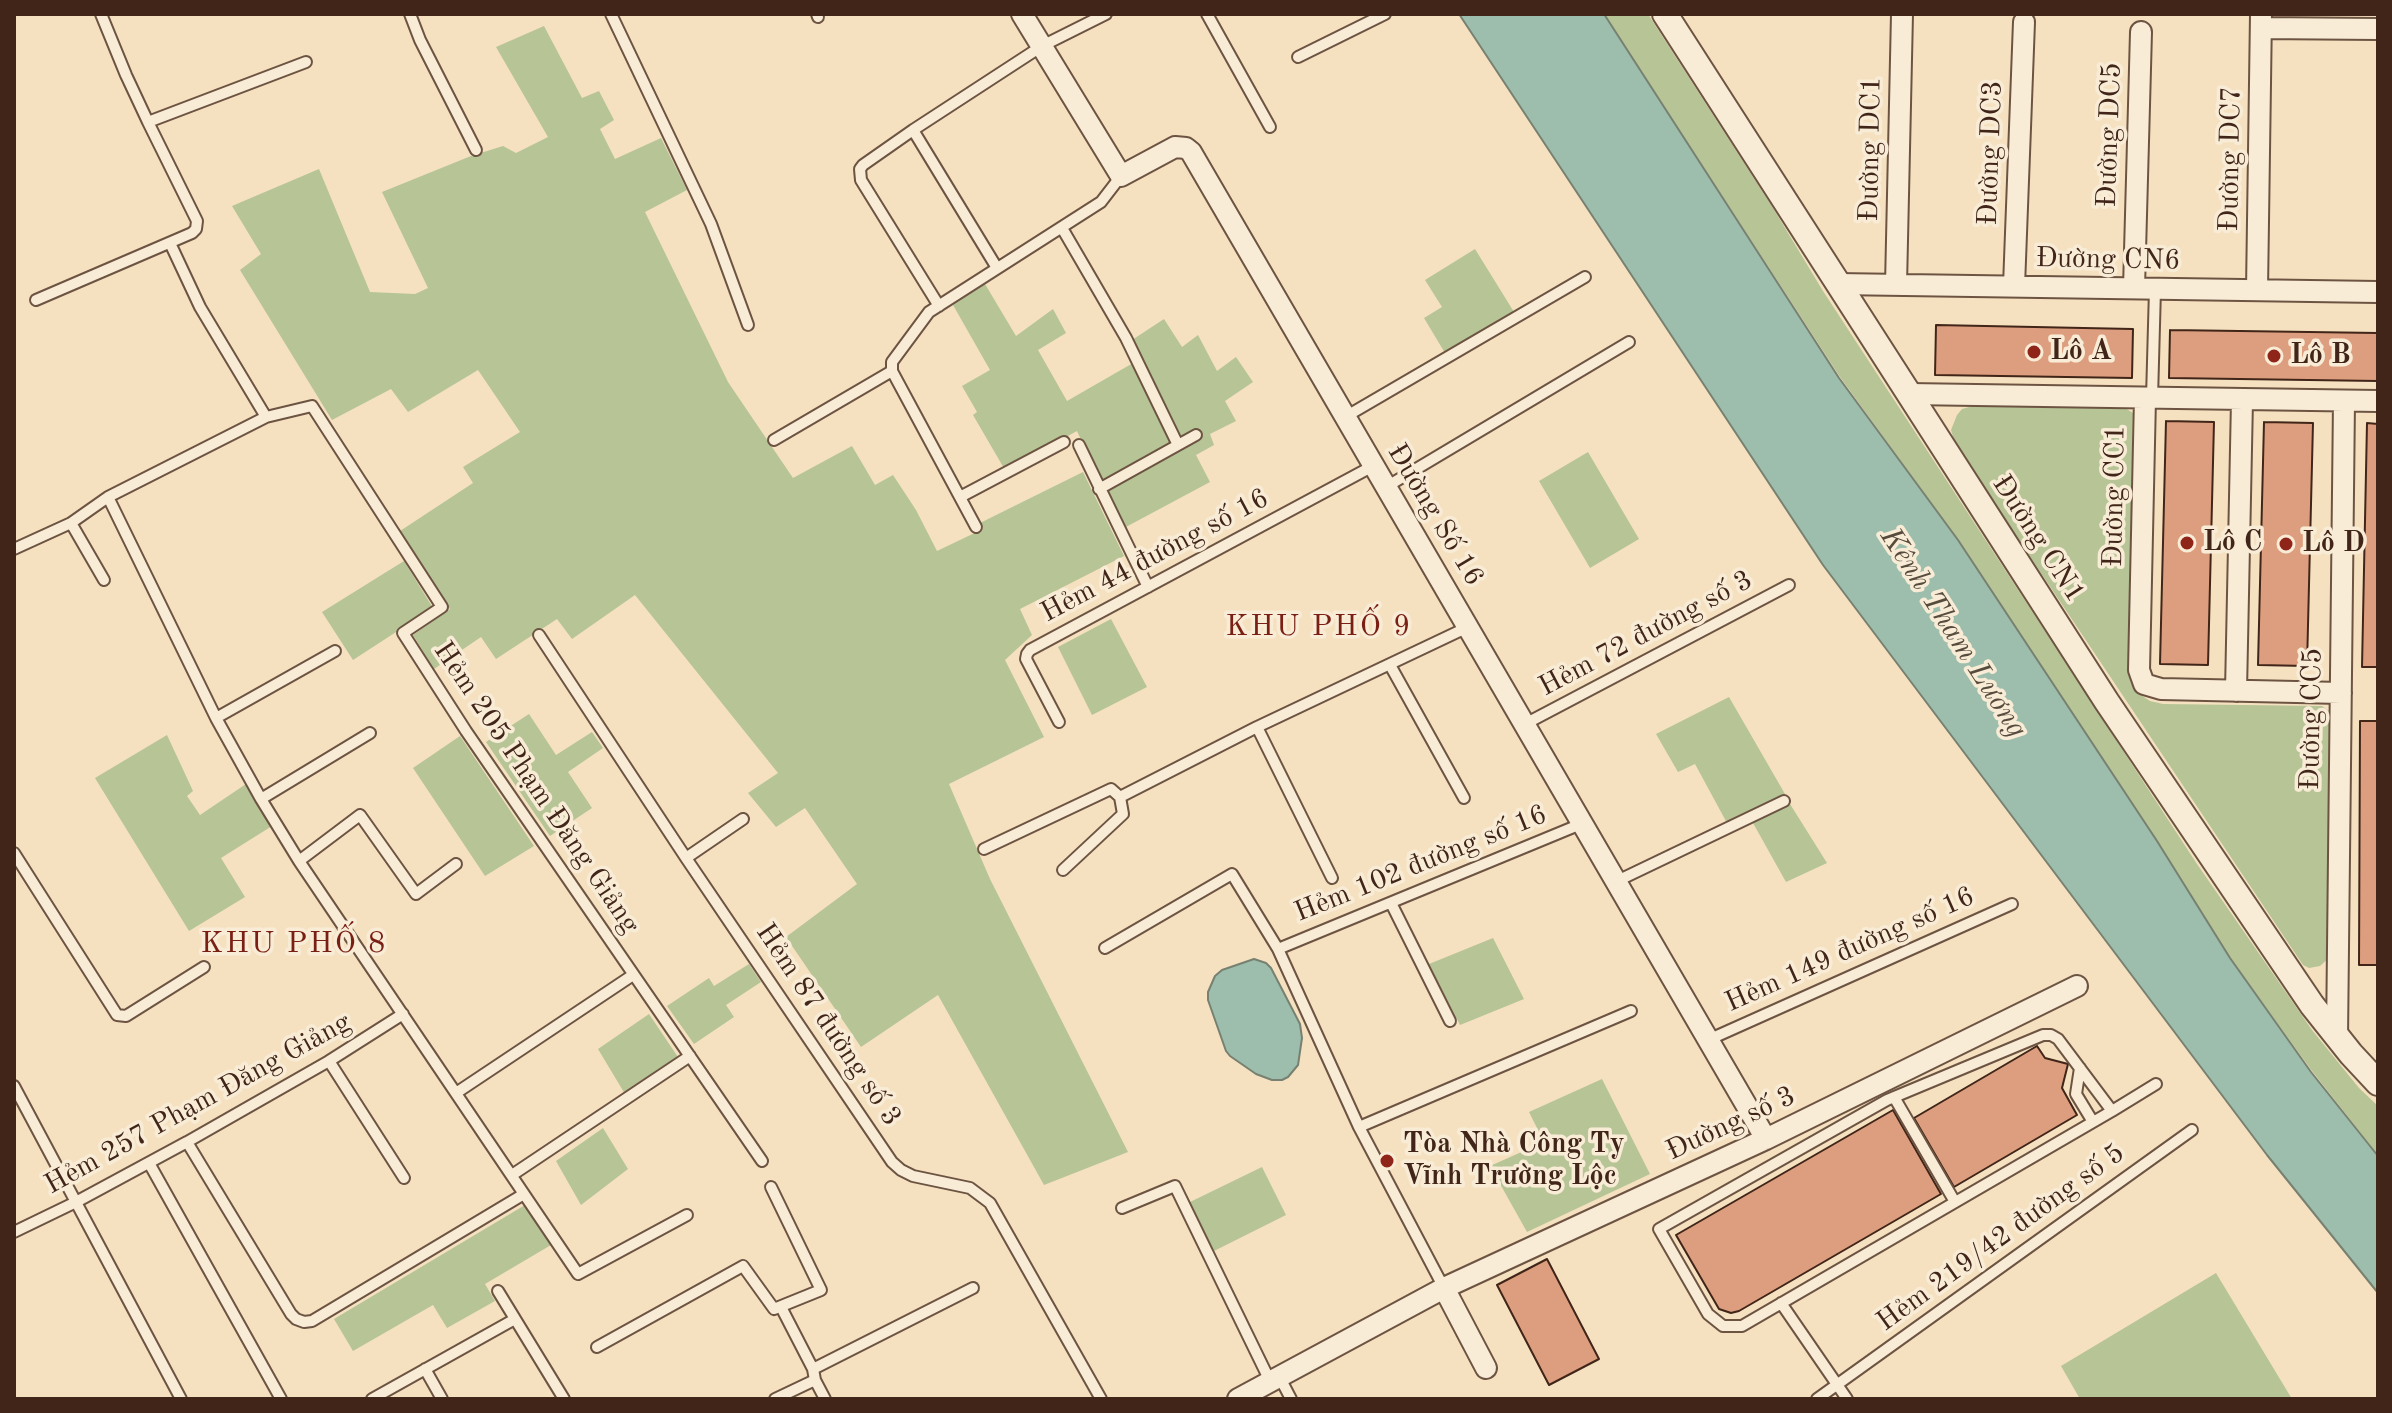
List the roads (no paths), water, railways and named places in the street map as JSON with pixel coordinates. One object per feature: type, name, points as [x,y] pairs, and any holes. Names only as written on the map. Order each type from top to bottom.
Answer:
[{"type":"street","points":[[1022,14],[1121,176]]},
{"type":"street","name":"Đường CN1","points":[[1665,14],[2107,702],[2337,1038],[2378,1083]]},
{"type":"street","name":"Đường DC1","points":[[1896,285],[1902,14]]},
{"type":"street","points":[[2261,21],[2378,29]]},
{"type":"street","name":"Đường DC7","points":[[2257,290],[2261,21]]},
{"type":"street","name":"Đường DC3","points":[[2014,286],[2024,22]]},
{"type":"street","name":"Đường DC5","points":[[2134,288],[2141,32]]},
{"type":"street","name":"Đường Số 16","points":[[1121,176],[1175,147],[1191,152],[1766,1139]]},
{"type":"street","name":"Đường CN6","points":[[1837,284],[2378,292]]},
{"type":"street","points":[[1909,394],[2378,401]]},
{"type":"street","name":"Đường CC1","points":[[2148,398],[2140,678],[2144,684],[2161,689],[2341,693]]},
{"type":"street","points":[[2236,691],[2242,400]]},
{"type":"street","name":"Đường CC5","points":[[2337,1038],[2344,401]]},
{"type":"street","name":"Đường số 3","points":[[1238,1399],[1444,1288],[1766,1139],[2077,986]]},
{"type":"street","points":[[1444,1288],[1486,1368]]},
{"type":"lane","points":[[36,300],[196,229],[197,221],[126,75],[101,14]]},
{"type":"lane","points":[[410,14],[476,150]]},
{"type":"lane","points":[[611,14],[711,224],[748,325]]},
{"type":"lane","points":[[939,306],[861,180],[860,169],[913,130],[1042,46],[1106,14]]},
{"type":"lane","points":[[1207,14],[1270,127]]},
{"type":"lane","points":[[1298,57],[1385,14]]},
{"type":"lane","points":[[148,122],[306,62]]},
{"type":"lane","points":[[913,130],[997,268]]},
{"type":"lane","points":[[976,527],[892,371],[892,362],[922,320],[939,306],[1104,200],[1121,176]]},
{"type":"lane","points":[[1062,228],[1126,338],[1178,445]]},
{"type":"lane","points":[[170,243],[200,307],[266,417]]},
{"type":"lane","points":[[1344,417],[1585,277]]},
{"type":"lane","points":[[2148,398],[2155,289]]},
{"type":"lane","points":[[1386,487],[1629,342]]},
{"type":"lane","points":[[774,440],[892,371]]},
{"type":"lane","name":"Hẻm 205 Phạm Đăng Giảng","points":[[14,549],[71,523],[108,497],[266,417],[312,406],[442,607],[403,633],[466,731],[762,1161]]},
{"type":"lane","points":[[1099,489],[1196,435]]},
{"type":"lane","points":[[960,497],[1064,442]]},
{"type":"lane","points":[[1079,445],[1148,587]]},
{"type":"lane","name":"Hẻm 44 đường số 16","points":[[1059,722],[1026,659],[1027,654],[1373,466]]},
{"type":"lane","points":[[108,497],[216,718],[261,799],[299,861],[578,1274],[687,1215]]},
{"type":"lane","points":[[71,523],[104,580]]},
{"type":"lane","name":"Hẻm 72 đường số 3","points":[[1525,724],[1789,585]]},
{"type":"lane","points":[[1120,797],[1257,727],[1468,627]]},
{"type":"lane","name":"Hẻm 87 đường số 3","points":[[539,635],[892,1162],[913,1176],[970,1188],[994,1208],[1101,1399]]},
{"type":"lane","points":[[216,718],[335,651]]},
{"type":"lane","points":[[1390,665],[1464,798]]},
{"type":"lane","points":[[1257,727],[1332,878]]},
{"type":"lane","points":[[261,799],[370,733]]},
{"type":"lane","points":[[984,849],[1111,789],[1120,797],[1123,814],[1063,870]]},
{"type":"lane","points":[[1615,882],[1784,801]]},
{"type":"lane","points":[[299,861],[360,815],[416,894],[456,864]]},
{"type":"lane","points":[[686,858],[743,819]]},
{"type":"lane","name":"Hẻm 102 đường số 16","points":[[1278,949],[1581,824]]},
{"type":"lane","points":[[14,853],[117,1015],[126,1016],[204,967]]},
{"type":"lane","points":[[1105,948],[1232,874],[1278,949],[1359,1127],[1444,1288]]},
{"type":"lane","points":[[1391,903],[1450,1021]]},
{"type":"lane","name":"Hẻm 149 đường số 16","points":[[1708,1040],[2012,904]]},
{"type":"lane","points":[[456,1093],[633,975]]},
{"type":"lane","points":[[1359,1127],[1631,1011]]},
{"type":"lane","name":"Hẻm 257 Phạm Đăng Giảng","points":[[14,1232],[187,1142],[329,1061],[403,1014]]},
{"type":"lane","points":[[2112,1111],[2058,1039],[2047,1034],[1894,1097],[1659,1229],[1708,1314],[1729,1327],[1742,1326],[2112,1111],[2156,1084]]},
{"type":"lane","points":[[512,1175],[690,1056]]},
{"type":"lane","points":[[329,1061],[404,1178]]},
{"type":"lane","points":[[2080,1068],[2076,1094],[2093,1122]]},
{"type":"lane","points":[[14,1086],[181,1399]]},
{"type":"lane","points":[[1894,1097],[1955,1202]]},
{"type":"lane","name":"Hẻm 219/42 đường số 5","points":[[1817,1399],[2192,1130]]},
{"type":"lane","points":[[187,1142],[291,1314],[304,1322],[312,1321],[524,1194]]},
{"type":"lane","points":[[149,1163],[281,1399]]},
{"type":"lane","points":[[1122,1208],[1175,1186],[1274,1378],[1291,1399]]},
{"type":"lane","points":[[597,1347],[743,1266],[774,1309],[821,1290],[771,1187]]},
{"type":"lane","points":[[775,1399],[814,1374],[973,1288]]},
{"type":"lane","points":[[498,1291],[564,1399]]},
{"type":"lane","points":[[1781,1303],[1847,1399]]},
{"type":"lane","points":[[781,1307],[825,1399]]},
{"type":"lane","points":[[379,1397],[515,1319]]},
{"type":"lane","points":[[425,1369],[442,1399]]},
{"type":"water","name":"Kênh Tham Lương","points":[[1459,14],[1604,14],[1839,378],[1958,540],[2157,841],[2230,958],[2311,1072],[2378,1156],[2378,1293],[2267,1155],[1823,565]]},
{"type":"water","points":[[1254,959],[1271,968],[1300,1024],[1302,1038],[1298,1065],[1282,1080],[1256,1074],[1230,1056],[1208,1000],[1215,976],[1222,970]]},
{"type":"place","name":"Lô A","points":[[2034,352]]},
{"type":"place","name":"Lô B","points":[[2274,356]]},
{"type":"place","name":"Lô C","points":[[2187,543]]},
{"type":"place","name":"Lô D","points":[[2286,544]]},
{"type":"place","name":"Tòa Nhà Công Ty Vĩnh Trường Lộc","points":[[1387,1161]]},
{"type":"district","name":"KHU PHỐ 9","points":[[1319,627]]},
{"type":"district","name":"KHU PHỐ 8","points":[[294,944]]}]
